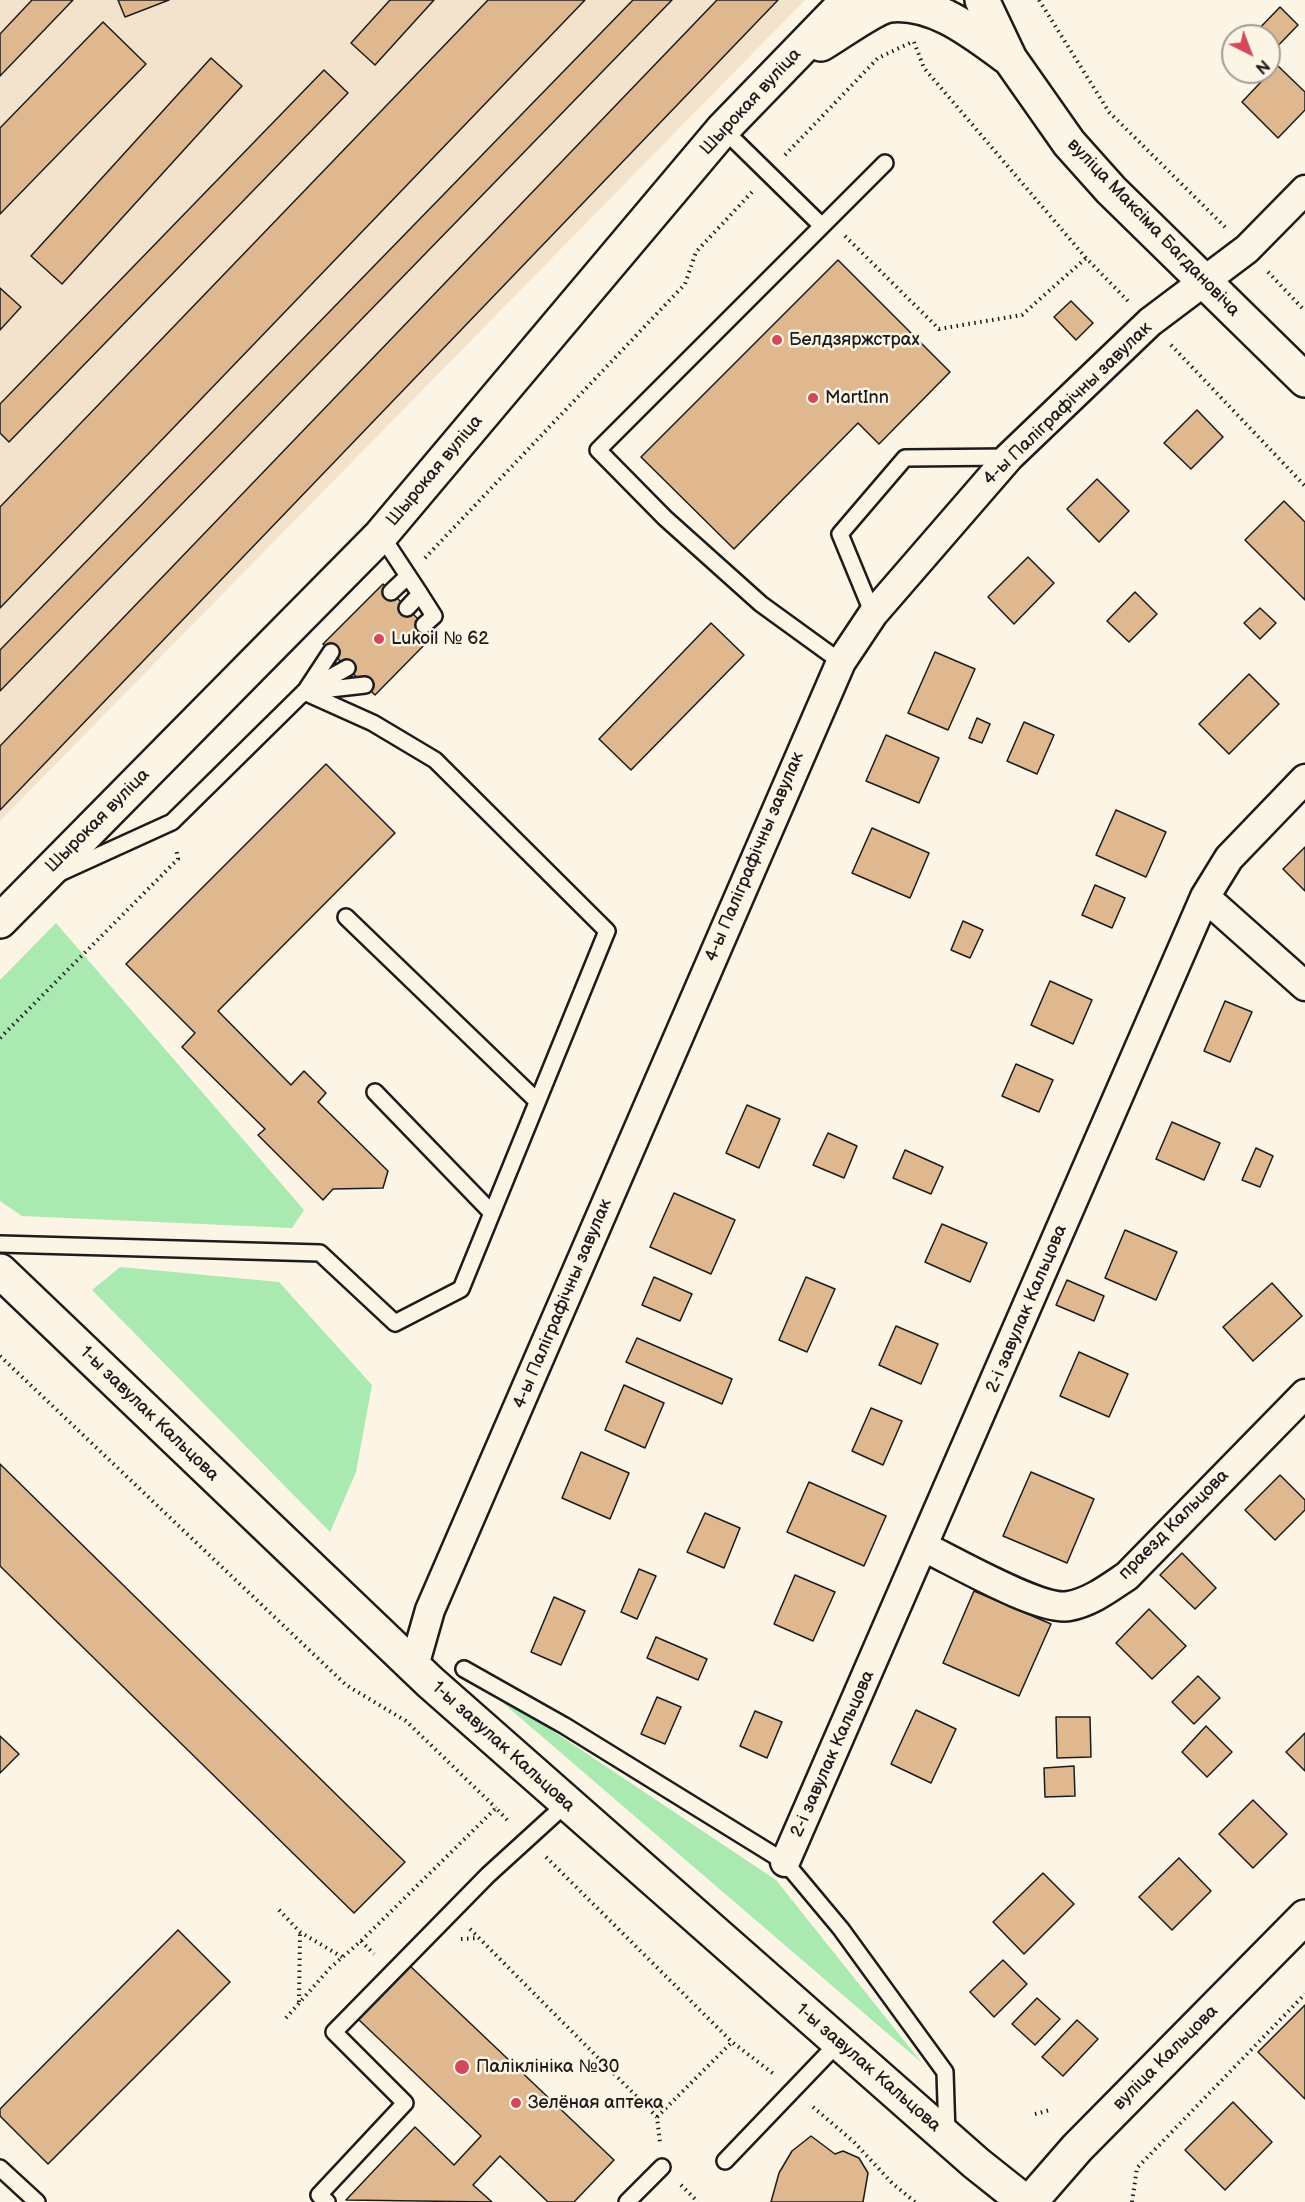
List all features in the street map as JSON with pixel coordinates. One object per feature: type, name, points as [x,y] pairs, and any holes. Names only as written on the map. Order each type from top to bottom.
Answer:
[{"type":"main road","name":"Шырокая вуліца","points":[[0,921],[381,535],[723,129],[848,0]]},
{"type":"main road","name":"вуліца Максіма Багдановіча","points":[[982,0],[1010,59],[1069,143],[1111,190],[1305,380]]},
{"type":"main road","points":[[784,66],[888,5],[918,3],[951,17],[1010,59]]},
{"type":"main road","name":"1-ы завулак Кальцова","points":[[0,1271],[414,1666],[948,2138],[1025,2202]]},
{"type":"main road","name":"вуліца Кальцова","points":[[1030,2202],[1077,2148],[1305,1917]]},
{"type":"street","name":"4-ы Паліграфічны завулак","points":[[414,1666],[435,1599],[841,662],[873,614],[1009,457],[1150,322],[1247,249],[1305,190]]},
{"type":"street","name":"2-і завулак Кальцова","points":[[786,1862],[1205,897],[1229,858],[1305,779]]},
{"type":"street","points":[[1205,897],[1305,986]]},
{"type":"street","name":"праезд Кальцова","points":[[924,1547],[1041,1603],[1068,1607],[1095,1597],[1126,1576],[1305,1394]]},
{"type":"lane","points":[[723,129],[770,172],[822,225]]},
{"type":"lane","points":[[841,662],[761,604],[665,518],[598,450],[885,163]]},
{"type":"lane","points":[[873,614],[840,534],[904,458],[1009,457]]},
{"type":"lane","points":[[381,535],[434,616],[424,625]]},
{"type":"lane","points":[[391,592],[408,576]]},
{"type":"lane","points":[[407,608],[420,594]]},
{"type":"lane","points":[[36,884],[172,822],[304,692],[331,652]]},
{"type":"lane","points":[[304,692],[347,668]]},
{"type":"lane","points":[[304,692],[365,685]]},
{"type":"lane","points":[[0,1244],[320,1253],[395,1323],[461,1288],[607,931],[435,760],[373,723],[304,692]]},
{"type":"lane","points":[[346,917],[537,1101]]},
{"type":"lane","points":[[375,1092],[492,1213]]},
{"type":"lane","points":[[464,1668],[565,1726],[786,1862],[841,1929],[945,2072],[948,2138]]},
{"type":"lane","points":[[327,2202],[319,2195],[405,2103],[334,2032],[452,1911],[527,1838],[567,1803]]},
{"type":"lane","points":[[725,2161],[839,2042]]},
{"type":"lane","points":[[627,2202],[662,2167]]},
{"type":"lane","points":[[0,2168],[37,2202]]},
{"type":"path","points":[[1039,0],[1109,112],[1247,249],[1305,311]]},
{"type":"path","points":[[408,576],[685,284],[696,252],[770,172],[878,58],[913,41],[924,68],[1086,258],[1150,322],[1305,486]]},
{"type":"path","points":[[822,225],[836,227],[939,329],[1022,315],[1086,258]]},
{"type":"path","points":[[0,1038],[178,859],[172,822]]},
{"type":"path","points":[[0,1356],[346,1685],[406,1721],[732,2042],[854,2142],[892,2183],[915,2202]]},
{"type":"path","points":[[286,2018],[342,1957],[362,1941],[496,1808]]},
{"type":"path","points":[[279,1910],[300,1932],[342,1957]]},
{"type":"path","points":[[452,1911],[657,2117],[662,2167],[698,2202]]},
{"type":"path","points":[[299,2003],[300,1932]]},
{"type":"path","points":[[362,1941],[370,1949]]},
{"type":"path","points":[[1132,2202],[1137,2168],[1305,1994]]},
{"type":"path","points":[[657,2117],[732,2042]]},
{"type":"path","points":[[1035,2114],[1050,2110]]},
{"type":"shaded area","points":[[0,0],[805,0],[0,821]]},
{"type":"green space","points":[[56,923],[304,1210],[292,1228],[22,1216],[0,1201],[0,980]]},
{"type":"green space","points":[[120,1267],[279,1282],[372,1385],[356,1472],[330,1532],[92,1290]]},
{"type":"green space","points":[[508,1701],[776,1880],[922,2063],[503,1703]]},
{"type":"building","points":[[32,0],[73,0],[0,76],[0,34]]},
{"type":"building","points":[[118,0],[169,0],[125,17]]},
{"type":"building","points":[[390,0],[434,0],[375,65],[351,43]]},
{"type":"building","points":[[488,0],[585,0],[0,608],[0,507]]},
{"type":"building","points":[[633,0],[672,0],[0,691],[0,650]]},
{"type":"building","points":[[717,0],[778,0],[0,810],[0,746]]},
{"type":"building","points":[[1280,7],[1298,25],[1281,43],[1281,24],[1264,24]]},
{"type":"building","points":[[103,22],[146,64],[0,214],[0,128]]},
{"type":"building","points":[[211,58],[242,86],[62,284],[31,256]]},
{"type":"building","points":[[1281,69],[1305,92],[1305,110],[1278,138],[1242,102],[1259,84],[1281,84]]},
{"type":"building","points":[[324,70],[348,93],[9,442],[0,433],[0,404]]},
{"type":"building","name":"MartInn","points":[[838,260],[950,372],[879,444],[858,423],[734,549],[641,457]]},
{"type":"building","points":[[0,288],[21,307],[0,330]]},
{"type":"building","points":[[1071,301],[1093,323],[1076,340],[1054,317]]},
{"type":"building","points":[[1197,410],[1223,437],[1191,469],[1164,443]]},
{"type":"building","points":[[1097,479],[1129,511],[1099,542],[1067,509]]},
{"type":"building","points":[[1284,501],[1305,522],[1305,600],[1245,540]]},
{"type":"building","points":[[1028,557],[1054,583],[1014,624],[988,597]]},
{"type":"building","name":"Lukoil № 62","points":[[383,584],[434,635],[375,695],[323,644]]},
{"type":"building","points":[[1135,592],[1157,614],[1129,642],[1107,621]]},
{"type":"building","points":[[1260,608],[1276,623],[1260,639],[1244,623]]},
{"type":"building","points":[[711,623],[744,655],[631,770],[599,739]]},
{"type":"building","points":[[935,652],[975,669],[948,730],[908,713]]},
{"type":"building","points":[[1249,674],[1279,704],[1229,754],[1199,724]]},
{"type":"building","points":[[977,718],[990,724],[982,743],[969,738]]},
{"type":"building","points":[[1024,722],[1054,735],[1037,774],[1007,761]]},
{"type":"building","points":[[886,735],[939,758],[919,803],[866,781]]},
{"type":"building","points":[[326,764],[395,833],[218,1011],[291,1085],[304,1071],[326,1093],[318,1102],[388,1171],[383,1188],[333,1189],[323,1200],[258,1135],[265,1129],[182,1047],[195,1033],[126,964]]},
{"type":"building","points":[[1116,810],[1166,832],[1146,877],[1096,855]]},
{"type":"building","points":[[872,828],[929,853],[910,898],[852,873]]},
{"type":"building","points":[[1305,847],[1305,891],[1283,869]]},
{"type":"building","points":[[1095,885],[1125,898],[1112,928],[1082,915]]},
{"type":"building","points":[[963,921],[983,930],[970,958],[951,950]]},
{"type":"building","points":[[1050,981],[1092,1000],[1073,1044],[1031,1025]]},
{"type":"building","points":[[1225,1001],[1252,1012],[1230,1062],[1204,1051]]},
{"type":"building","points":[[1016,1064],[1053,1080],[1039,1112],[1002,1096]]},
{"type":"building","points":[[747,1105],[780,1119],[759,1168],[726,1153]]},
{"type":"building","points":[[1172,1122],[1220,1143],[1204,1180],[1156,1159]]},
{"type":"building","points":[[828,1133],[857,1146],[844,1178],[813,1165]]},
{"type":"building","points":[[1256,1148],[1273,1156],[1260,1187],[1242,1180]]},
{"type":"building","points":[[905,1150],[943,1167],[931,1194],[893,1178]]},
{"type":"building","points":[[674,1193],[735,1220],[711,1274],[650,1247]]},
{"type":"building","points":[[942,1224],[987,1243],[970,1282],[925,1262]]},
{"type":"building","points":[[1125,1230],[1177,1252],[1156,1300],[1105,1278]]},
{"type":"building","points":[[654,1277],[692,1294],[680,1321],[642,1305]]},
{"type":"building","points":[[806,1277],[835,1289],[807,1352],[779,1340]]},
{"type":"building","points":[[1067,1280],[1104,1296],[1094,1321],[1056,1305]]},
{"type":"building","points":[[1272,1283],[1302,1316],[1253,1361],[1223,1327]]},
{"type":"building","points":[[896,1326],[938,1344],[921,1384],[879,1365]]},
{"type":"building","points":[[637,1338],[732,1379],[722,1404],[626,1362]]},
{"type":"building","points":[[1079,1352],[1128,1374],[1109,1417],[1060,1396]]},
{"type":"building","points":[[624,1385],[664,1403],[645,1448],[605,1430]]},
{"type":"building","points":[[871,1408],[902,1421],[883,1465],[852,1451]]},
{"type":"building","points":[[581,1452],[629,1473],[610,1519],[562,1498]]},
{"type":"building","points":[[0,1464],[405,1862],[354,1913],[0,1566]]},
{"type":"building","points":[[1031,1472],[1094,1499],[1067,1563],[1003,1536]]},
{"type":"building","points":[[1280,1475],[1305,1500],[1305,1510],[1275,1540],[1245,1510]]},
{"type":"building","points":[[809,1482],[886,1516],[864,1566],[787,1532]]},
{"type":"building","points":[[705,1513],[740,1528],[724,1568],[687,1552]]},
{"type":"building","points":[[1182,1553],[1216,1588],[1195,1609],[1160,1575]]},
{"type":"building","points":[[639,1569],[656,1576],[637,1619],[621,1612]]},
{"type":"building","points":[[795,1575],[835,1592],[813,1641],[774,1624]]},
{"type":"building","points":[[974,1591],[1051,1624],[1019,1696],[943,1663]]},
{"type":"building","points":[[554,1597],[585,1611],[561,1665],[531,1652]]},
{"type":"building","points":[[1149,1609],[1186,1646],[1152,1679],[1116,1643]]},
{"type":"building","points":[[656,1637],[707,1659],[698,1680],[647,1658]]},
{"type":"building","points":[[1198,1676],[1220,1698],[1194,1724],[1172,1702]]},
{"type":"building","points":[[657,1697],[681,1707],[665,1744],[641,1734]]},
{"type":"building","points":[[916,1710],[956,1729],[931,1783],[891,1764]]},
{"type":"building","points":[[755,1711],[782,1722],[767,1758],[740,1746]]},
{"type":"building","points":[[1056,1717],[1090,1717],[1091,1757],[1057,1758]]},
{"type":"building","points":[[1206,1726],[1232,1752],[1207,1777],[1182,1752]]},
{"type":"building","points":[[1305,1733],[1305,1771],[1286,1752]]},
{"type":"building","points":[[0,1736],[19,1754],[0,1773]]},
{"type":"building","points":[[1074,1766],[1075,1796],[1045,1797],[1044,1768]]},
{"type":"building","points":[[1253,1800],[1287,1834],[1253,1868],[1219,1834]]},
{"type":"building","points":[[1179,1858],[1211,1891],[1172,1930],[1139,1897]]},
{"type":"building","points":[[1043,1873],[1074,1904],[1024,1954],[993,1922]]},
{"type":"building","points":[[178,1930],[230,1982],[48,2164],[0,2116],[0,2109]]},
{"type":"building","points":[[1003,1960],[1027,1984],[994,2017],[970,1992]]},
{"type":"building","name":"Паліклініка №30","points":[[409,1965],[614,2160],[574,2202],[548,2202],[500,2156],[473,2185],[492,2202],[346,2200],[415,2127],[454,2165],[481,2136],[358,2019]]},
{"type":"building","points":[[1037,1998],[1060,2019],[1035,2045],[1012,2024]]},
{"type":"building","points":[[1305,2005],[1305,2099],[1258,2052]]},
{"type":"building","points":[[1077,2020],[1098,2039],[1063,2076],[1042,2057]]},
{"type":"building","points":[[1233,2102],[1272,2142],[1225,2190],[1185,2150]]},
{"type":"building","points":[[811,2136],[835,2154],[843,2151],[859,2158],[868,2173],[863,2202],[771,2202],[779,2173],[792,2151]]},
{"type":"place","name":"Белдзяржстрах","points":[[777,340]]},
{"type":"place","name":"MartInn","points":[[813,398]]},
{"type":"place","name":"Lukoil № 62","points":[[379,639]]},
{"type":"place","name":"Паліклініка №30","points":[[462,2067]]},
{"type":"place","name":"Зелёная аптека","points":[[516,2103]]}]
